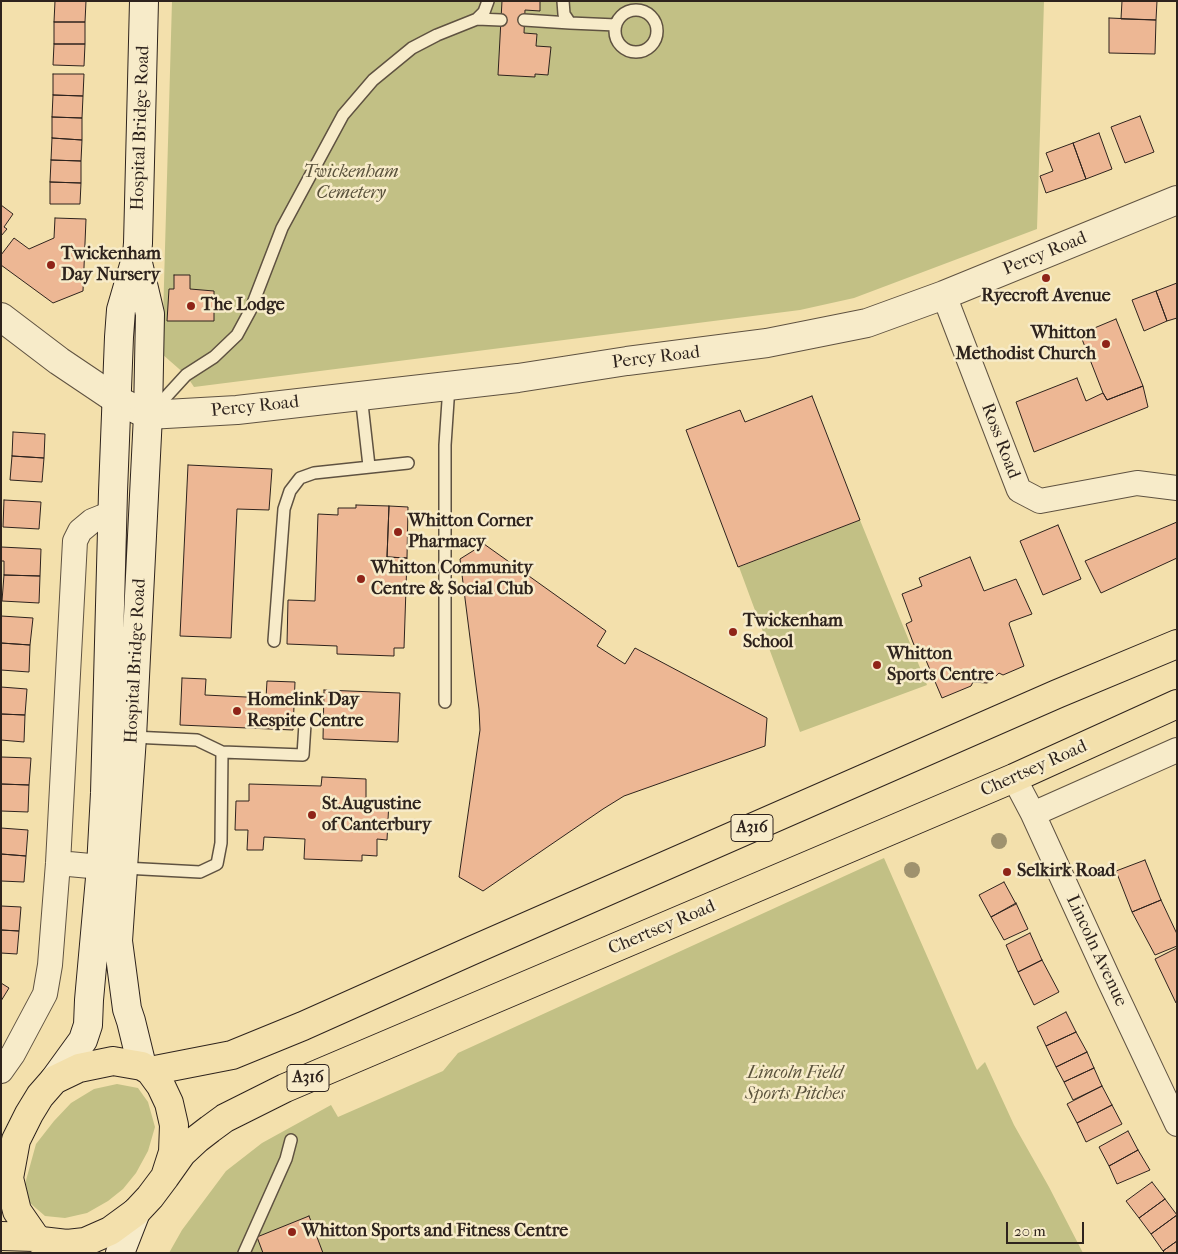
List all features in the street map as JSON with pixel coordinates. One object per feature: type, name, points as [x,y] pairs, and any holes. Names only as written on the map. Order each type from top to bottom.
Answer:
[{"type":"highway","name":"A316","points":[[40,1244],[17,1211],[9,1178],[9,1144],[40,1096],[54,1080],[79,1068],[113,1061],[146,1069],[232,1055],[1057,694],[1177,644]]},
{"type":"highway","name":"Chertsey Road","points":[[165,1177],[182,1153],[210,1129],[225,1118],[284,1088],[1014,778],[1177,704]]},
{"type":"highway","name":"A316","points":[[1,1236],[40,1244],[67,1244],[90,1241],[110,1231],[136,1212],[150,1197],[165,1177],[173,1152],[174,1125],[169,1103],[161,1086],[146,1069]]},
{"type":"main road","name":"Hospital Bridge Road","points":[[54,1080],[83,1040],[88,1025],[89,1000],[123,868],[105,793],[112,513],[121,310],[136,255],[144,1]]},
{"type":"main road","name":"Percy Road","points":[[148,416],[238,410],[518,378],[627,361],[777,342],[867,323],[944,295],[1177,200]]},
{"type":"main road","name":"Hospital Bridge Road","points":[[136,255],[150,314],[148,416],[132,737],[118,941],[127,1009],[146,1069]]},
{"type":"main road","points":[[1,316],[58,361],[117,400],[148,416]]},
{"type":"main road","points":[[120,1253],[136,1212]]},
{"type":"street","name":"Ross Road","points":[[944,295],[1019,490],[1040,502],[1138,483],[1177,488]]},
{"type":"street","points":[[1,1071],[14,1054],[46,994],[58,864],[75,540],[80,530],[92,521],[112,513]]},
{"type":"street","points":[[1034,814],[1177,750]]},
{"type":"street","name":"Lincoln Avenue","points":[[1014,778],[1034,814],[1108,980],[1176,1122]]},
{"type":"street","points":[[58,864],[123,868]]},
{"type":"lane","points":[[477,20],[484,12],[488,1]]},
{"type":"lane","points":[[563,1],[564,14],[570,22]]},
{"type":"lane","points":[[148,416],[186,375],[214,357],[237,335],[250,312],[282,228],[343,115],[359,95],[373,80],[412,48],[437,35],[477,20],[501,20]]},
{"type":"lane","points":[[524,20],[616,24]]},
{"type":"lane","points":[[445,702],[445,445],[449,386]]},
{"type":"lane","points":[[361,395],[369,466]]},
{"type":"lane","points":[[274,641],[284,509],[290,491],[300,478],[314,473],[408,463]]},
{"type":"lane","points":[[132,737],[197,740],[222,752],[303,755],[306,724]]},
{"type":"lane","points":[[123,868],[200,872],[217,864],[221,844],[222,752]]},
{"type":"lane","points":[[244,1253],[286,1159],[291,1140]]},
{"type":"green space","name":"Twickenham Cemetery","points":[[172,1],[1044,1],[1037,229],[854,298],[800,310],[194,387],[186,375],[162,354]]},
{"type":"green space","points":[[860,520],[927,685],[800,732],[739,567]]},
{"type":"green space","name":"Lincoln Field Sports Pitches","points":[[884,858],[977,1070],[985,1062],[1014,1125],[1083,1253],[169,1253],[182,1230],[226,1171],[262,1143],[331,1105],[338,1117],[443,1071],[458,1053]]},
{"type":"green space","points":[[117,1084],[138,1088],[148,1102],[155,1127],[148,1151],[136,1173],[123,1189],[108,1201],[87,1213],[65,1218],[45,1216],[30,1203],[25,1184],[36,1144],[71,1103],[94,1089]]},
{"type":"building","points":[[55,1],[86,1],[85,22],[54,22]]},
{"type":"building","points":[[502,1],[540,1],[540,11],[525,10],[524,33],[537,34],[536,46],[551,47],[548,75],[535,74],[535,77],[498,75]]},
{"type":"building","points":[[1122,1],[1157,1],[1156,20],[1121,19]]},
{"type":"building","points":[[1109,18],[1156,20],[1155,54],[1109,53]]},
{"type":"building","points":[[54,22],[85,22],[85,44],[54,44]]},
{"type":"building","points":[[54,44],[85,44],[84,66],[53,65]]},
{"type":"building","points":[[53,74],[84,74],[83,96],[53,95]]},
{"type":"building","points":[[53,95],[83,96],[82,118],[52,117]]},
{"type":"building","points":[[1140,116],[1154,152],[1125,163],[1111,127]]},
{"type":"building","points":[[52,117],[82,118],[82,140],[52,138]]},
{"type":"building","points":[[1099,133],[1112,169],[1086,179],[1073,143]]},
{"type":"building","points":[[52,138],[82,140],[81,161],[51,160]]},
{"type":"building","points":[[1073,143],[1086,179],[1046,193],[1040,176],[1053,171],[1046,153]]},
{"type":"building","points":[[51,160],[81,161],[81,183],[50,182]]},
{"type":"building","points":[[50,182],[81,183],[80,204],[50,204]]},
{"type":"building","points":[[1,205],[13,214],[4,227],[7,229],[1,236]]},
{"type":"building","points":[[55,218],[86,219],[83,291],[53,303],[1,265],[1,255],[14,238],[29,249],[54,238]]},
{"type":"building","name":"The Lodge","points":[[174,275],[190,275],[190,289],[214,291],[214,321],[167,321],[169,289],[174,289]]},
{"type":"building","points":[[1177,283],[1177,318],[1167,321],[1156,291]]},
{"type":"building","points":[[1156,291],[1167,321],[1144,331],[1132,300]]},
{"type":"building","points":[[1116,319],[1143,386],[1107,400],[1080,334]]},
{"type":"building","points":[[1077,378],[1086,401],[1103,393],[1107,400],[1143,386],[1148,407],[1034,452],[1016,402]]},
{"type":"building","points":[[812,396],[860,520],[738,567],[686,430],[740,410],[745,422]]},
{"type":"building","points":[[13,432],[45,434],[44,458],[12,456]]},
{"type":"building","points":[[12,456],[44,458],[42,482],[10,480]]},
{"type":"building","points":[[188,465],[272,469],[269,510],[237,509],[231,638],[180,636]]},
{"type":"building","points":[[4,500],[41,502],[39,529],[3,527]]},
{"type":"building","name":"Whitton Community Centre & Social Club","points":[[356,505],[389,506],[387,557],[407,558],[404,648],[394,648],[394,656],[337,654],[337,646],[287,644],[288,600],[315,601],[318,514],[338,515],[338,508],[356,508]]},
{"type":"building","name":"Whitton Corner Pharmacy","points":[[389,506],[408,507],[407,558],[387,557]]},
{"type":"building","points":[[1177,522],[1177,558],[1101,593],[1085,561]]},
{"type":"building","points":[[1058,525],[1081,579],[1043,595],[1020,541]]},
{"type":"building","name":"Twickenham School","points":[[484,544],[606,631],[597,646],[625,664],[635,648],[767,718],[765,746],[624,796],[483,891],[459,877],[480,730],[460,559]]},
{"type":"building","points":[[1,547],[41,549],[40,576],[4,575]]},
{"type":"building","points":[[970,557],[984,591],[1016,579],[1032,614],[1009,624],[1024,666],[1003,675],[999,673],[987,683],[973,682],[971,686],[942,698],[919,644],[914,645],[906,624],[912,621],[902,594],[922,586],[919,578]]},
{"type":"building","points":[[4,575],[40,576],[39,603],[2,601]]},
{"type":"building","points":[[1,616],[33,618],[30,645],[1,643]]},
{"type":"building","points":[[1,643],[30,645],[29,672],[1,670]]},
{"type":"building","name":"Homelink Day Respite Centre","points":[[182,678],[206,679],[205,695],[266,698],[267,681],[295,682],[293,730],[180,725]]},
{"type":"building","points":[[1,687],[27,689],[25,715],[1,714]]},
{"type":"building","points":[[324,690],[400,693],[398,742],[323,739]]},
{"type":"building","points":[[1,714],[25,715],[24,742],[1,740]]},
{"type":"building","points":[[1,757],[31,758],[29,785],[1,784]]},
{"type":"building","name":"St.Augustine of Canterbury","points":[[322,777],[366,779],[366,799],[389,800],[387,840],[377,839],[377,856],[362,855],[362,861],[304,859],[305,839],[264,837],[263,850],[247,850],[248,830],[235,830],[236,801],[249,801],[249,784],[321,786]]},
{"type":"building","points":[[1,784],[29,785],[28,812],[1,811]]},
{"type":"building","points":[[1,828],[28,830],[26,856],[1,854]]},
{"type":"building","points":[[1,854],[26,856],[24,882],[1,881]]},
{"type":"building","points":[[1145,860],[1161,900],[1132,912],[1116,871]]},
{"type":"building","points":[[1004,882],[1016,904],[991,917],[979,895]]},
{"type":"building","points":[[1161,900],[1177,934],[1177,946],[1155,955],[1132,912]]},
{"type":"building","points":[[1016,903],[1028,929],[1004,940],[991,917]]},
{"type":"building","points":[[1,906],[21,907],[19,931],[1,930]]},
{"type":"building","points":[[1,930],[19,931],[17,954],[1,953]]},
{"type":"building","points":[[1030,933],[1042,960],[1018,972],[1006,945]]},
{"type":"building","points":[[1177,948],[1177,1003],[1176,1003],[1155,959]]},
{"type":"building","points":[[1042,960],[1059,992],[1034,1005],[1018,972]]},
{"type":"building","points":[[1,983],[9,988],[1,1001]]},
{"type":"building","points":[[1066,1012],[1076,1032],[1046,1046],[1037,1027]]},
{"type":"building","points":[[1076,1032],[1087,1052],[1056,1067],[1046,1046]]},
{"type":"building","points":[[1087,1052],[1094,1068],[1064,1082],[1056,1067]]},
{"type":"building","points":[[1094,1068],[1102,1086],[1073,1100],[1064,1082]]},
{"type":"building","points":[[1102,1086],[1112,1105],[1077,1123],[1067,1104]]},
{"type":"building","points":[[1112,1105],[1122,1124],[1086,1142],[1077,1123]]},
{"type":"building","points":[[1128,1131],[1138,1150],[1109,1166],[1099,1147]]},
{"type":"building","points":[[1138,1150],[1150,1170],[1117,1184],[1109,1166]]},
{"type":"building","points":[[1152,1182],[1165,1199],[1139,1218],[1126,1201]]},
{"type":"building","points":[[1165,1199],[1177,1215],[1151,1234],[1139,1218]]},
{"type":"building","points":[[1177,1215],[1177,1241],[1163,1251],[1151,1234]]},
{"type":"building","name":"Whitton Sports and Fitness Centre","points":[[309,1216],[323,1253],[263,1253],[257,1237]]},
{"type":"building","points":[[1177,1241],[1177,1253],[1165,1253],[1163,1251]]},
{"type":"place","name":"Twickenham Day Nursery","points":[[51,265]]},
{"type":"place","name":"Ryecroft Avenue","points":[[1046,278]]},
{"type":"place","name":"The Lodge","points":[[191,306]]},
{"type":"place","name":"Whitton Methodist Church","points":[[1106,344]]},
{"type":"place","name":"Whitton Corner Pharmacy","points":[[398,532]]},
{"type":"place","name":"Whitton Community Centre & Social Club","points":[[361,579]]},
{"type":"place","name":"Twickenham School","points":[[733,632]]},
{"type":"place","name":"Whitton Sports Centre","points":[[877,665]]},
{"type":"place","name":"Homelink Day Respite Centre","points":[[237,711]]},
{"type":"place","name":"St.Augustine of Canterbury","points":[[312,815]]},
{"type":"place","name":"Selkirk Road","points":[[1007,872]]},
{"type":"place","name":"Whitton Sports and Fitness Centre","points":[[292,1232]]}]
